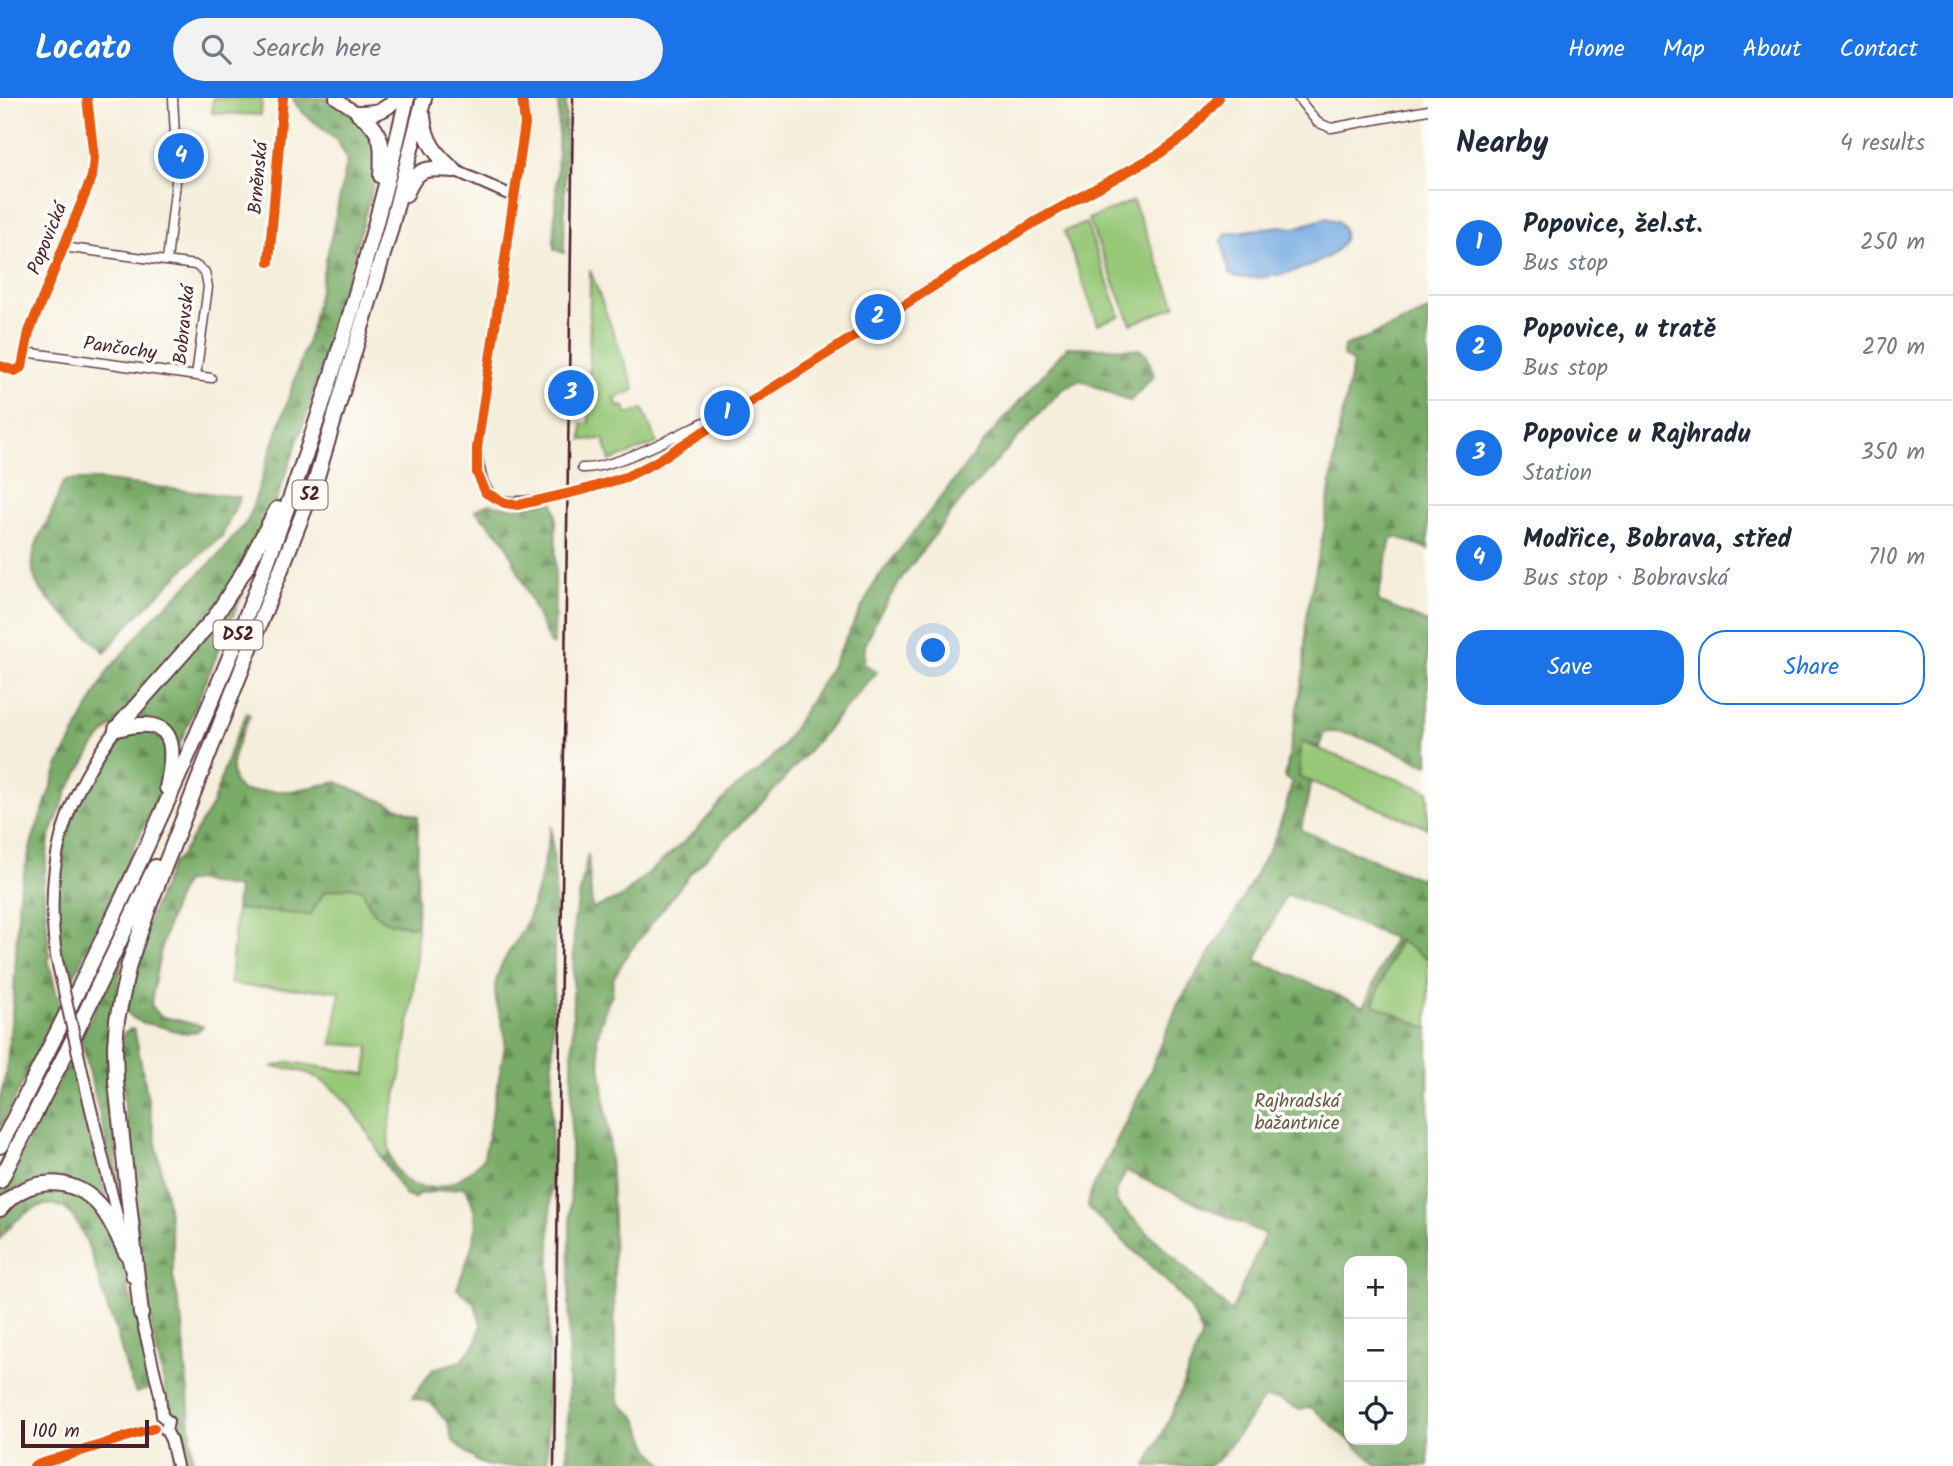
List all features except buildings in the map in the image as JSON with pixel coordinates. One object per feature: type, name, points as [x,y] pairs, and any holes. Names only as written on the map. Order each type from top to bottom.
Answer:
[{"type":"highway","points":[[358,113],[380,111],[396,98]]},
{"type":"highway","points":[[116,729],[188,649],[226,601],[261,541],[306,451],[379,211],[407,98]]},
{"type":"highway","points":[[423,101],[426,139],[454,170]]},
{"type":"highway","name":"52","points":[[208,751],[316,480],[390,230],[423,101]]},
{"type":"highway","points":[[358,113],[374,126],[381,142],[379,211]]},
{"type":"highway","points":[[390,230],[416,175],[430,169],[454,170]]},
{"type":"highway","name":"D52","points":[[0,1146],[63,1022],[161,815],[238,636],[306,451]]},
{"type":"highway","points":[[116,729],[133,724],[152,724],[169,737],[173,754],[161,815]]},
{"type":"highway","points":[[0,1181],[69,1047],[208,751]]},
{"type":"highway","points":[[141,1314],[116,1082],[117,1020],[138,936],[208,751]]},
{"type":"highway","points":[[0,1209],[13,1195],[28,1187],[50,1183],[69,1185],[99,1205],[126,1253]]},
{"type":"street","name":"Popovická","points":[[25,352],[29,332],[92,177],[94,158],[86,98]]},
{"type":"street","name":"Bobravská","points":[[173,98],[177,173],[167,261],[195,265],[205,272],[208,287],[196,376]]},
{"type":"street","name":"Brněnská","points":[[269,261],[283,98]]},
{"type":"street","points":[[335,98],[358,113]]},
{"type":"street","points":[[522,98],[526,124],[477,448],[477,473],[486,493],[505,503],[518,505],[626,477],[715,426],[1035,222],[1176,144],[1219,98]]},
{"type":"street","points":[[1298,98],[1317,122],[1331,128],[1428,110]]},
{"type":"street","points":[[454,170],[515,197]]},
{"type":"street","name":"Popovická","points":[[63,247],[167,261]]},
{"type":"street","points":[[0,366],[15,371],[22,367],[25,352]]},
{"type":"street","name":"Pančochy","points":[[25,352],[211,378]]},
{"type":"street","points":[[583,468],[593,468],[636,453],[704,422],[711,422],[715,426]]},
{"type":"street","points":[[116,729],[77,790],[60,833],[51,908],[55,956],[160,1395],[162,1416]]},
{"type":"street","points":[[154,1428],[154,1420],[162,1416]]},
{"type":"street","points":[[162,1416],[168,1420],[166,1430],[177,1466]]},
{"type":"street","points":[[154,1428],[159,1432],[166,1430]]},
{"type":"street","points":[[34,1466],[154,1428]]},
{"type":"green space","points":[[213,98],[262,98],[261,115],[212,113]]},
{"type":"green space","points":[[293,98],[328,98],[360,120],[374,136],[377,172],[349,271],[307,414],[273,510],[230,587],[97,742],[68,790],[49,839],[43,885],[48,959],[60,1008],[0,1128],[0,1098],[6,1074],[14,993],[19,894],[32,841],[59,764],[107,672],[149,622],[218,556],[248,520],[311,330],[347,163],[337,141],[306,115]]},
{"type":"green space","points":[[558,98],[566,98],[564,253],[554,249]]},
{"type":"green space","points":[[1133,201],[1176,306],[1131,324],[1088,219]]},
{"type":"green space","points":[[1086,223],[1120,316],[1098,324],[1064,231]]},
{"type":"green space","points":[[590,270],[635,390],[615,398],[618,407],[624,406],[628,414],[643,409],[657,443],[610,461],[604,439],[582,440],[582,424],[589,423]]},
{"type":"green space","name":"Rajhradská bažantnice","points":[[1428,311],[1428,549],[1397,537],[1391,539],[1378,598],[1381,603],[1428,623],[1428,765],[1361,738],[1334,732],[1324,733],[1319,747],[1301,742],[1299,777],[1311,782],[1301,830],[1420,879],[1428,863],[1428,959],[1398,940],[1373,1004],[1428,1029],[1428,1466],[1379,1466],[1355,1445],[1407,1445],[1407,1256],[1344,1256],[1344,1436],[1311,1407],[1300,1410],[1278,1399],[1264,1399],[1220,1458],[1208,1466],[1146,1466],[1171,1416],[1201,1337],[1197,1322],[1172,1287],[1088,1207],[1090,1194],[1148,1077],[1178,1004],[1235,913],[1275,838],[1286,807],[1292,782],[1285,778],[1304,670],[1306,616],[1353,363],[1343,356],[1344,347]],"holes":[[[1286,894],[1393,938],[1364,1007],[1256,960]],[[1126,1171],[1265,1234],[1231,1312],[1117,1203],[1115,1193]]]},
{"type":"green space","points":[[1067,347],[1139,349],[1147,355],[1154,376],[1130,401],[1080,380],[1061,390],[962,499],[903,576],[877,618],[865,646],[864,664],[877,672],[778,786],[691,873],[627,955],[613,979],[612,994],[597,1038],[609,1136],[618,1398],[621,1405],[636,1417],[651,1451],[666,1466],[567,1466],[574,921],[588,854],[592,909],[620,898],[695,832],[731,791],[758,771],[781,748],[829,671],[876,580],[988,437]]},
{"type":"green space","points":[[66,480],[98,480],[240,497],[222,536],[184,569],[124,629],[105,653],[45,596],[33,572],[33,557],[38,539]]},
{"type":"green space","points":[[553,501],[556,513],[554,644],[550,644],[505,541],[475,510],[489,504],[514,508]]},
{"type":"green space","points":[[243,592],[178,748],[172,731],[127,721],[236,593]]},
{"type":"green space","points":[[247,713],[250,715],[237,744],[232,764],[235,783],[242,791],[291,791],[337,782],[418,816],[417,926],[382,919],[372,909],[363,890],[349,887],[324,892],[310,915],[236,909],[238,888],[194,880],[184,883],[172,910],[163,942],[151,1005],[160,1016],[203,1026],[194,1032],[184,1033],[144,1023],[128,1013],[125,1002],[133,964],[172,864],[182,854],[212,805],[232,745]]},
{"type":"green space","points":[[150,730],[164,743],[168,774],[70,985],[60,952],[58,888],[62,853],[72,818],[88,782],[105,754],[129,735]]},
{"type":"green space","points":[[1301,742],[1428,791],[1428,828],[1299,777]]},
{"type":"green space","points":[[551,826],[555,878],[547,1466],[489,1466],[478,1462],[452,1440],[448,1423],[431,1403],[412,1398],[433,1369],[461,1361],[476,1343],[481,1324],[475,1304],[457,1289],[474,1238],[476,1226],[472,1201],[465,1187],[419,1194],[414,1199],[405,1195],[383,1160],[390,1154],[397,1170],[407,1181],[419,1187],[433,1187],[461,1178],[484,1157],[505,1046],[495,988],[504,961],[531,909],[542,874]]},
{"type":"green space","points":[[349,887],[363,890],[367,902],[399,925],[417,926],[410,1020],[388,1134],[390,1154],[383,1160],[362,1123],[334,1090],[305,1072],[272,1067],[289,1062],[366,1074],[369,1046],[332,1044],[340,991],[230,983],[236,909],[310,915],[324,892]]},
{"type":"green space","points":[[1399,940],[1428,959],[1428,1029],[1373,1004]]},
{"type":"green space","points":[[124,949],[109,1039],[110,1090],[121,1204],[81,1037]]},
{"type":"green space","points":[[134,1030],[138,1047],[167,1201],[173,1248],[173,1276],[183,1325],[193,1466],[182,1466],[152,1329],[134,1206],[119,1042],[125,1032]]},
{"type":"green space","points":[[71,1059],[109,1210],[78,1188],[57,1178],[35,1181],[1,1198],[0,1195]]},
{"type":"green space","points":[[54,1186],[84,1198],[97,1212],[109,1232],[128,1286],[152,1388],[136,1393],[86,1241],[66,1210],[57,1205],[38,1207],[20,1218],[0,1239],[0,1214],[28,1191]]},
{"type":"water","points":[[1326,218],[1338,221],[1344,235],[1339,247],[1325,258],[1284,274],[1243,278],[1230,274],[1222,242],[1225,234],[1280,226],[1294,228]]},
{"type":"railway","points":[[554,1466],[573,98]]},
{"type":"cycle path","points":[[0,366],[15,371],[22,367],[29,332],[92,177],[94,158],[87,98]]},
{"type":"cycle path","points":[[269,262],[283,98]]},
{"type":"cycle path","points":[[522,98],[525,124],[477,448],[477,473],[486,493],[505,503],[518,505],[626,477],[654,463],[1035,222],[1159,154],[1186,135],[1219,98]]},
{"type":"cycle path","points":[[34,1466],[154,1428]]},
{"type":"place","name":"Modřice, Bobrava, střed","points":[[181,156]]},
{"type":"place","name":"Popovice, u tratě","points":[[878,317]]},
{"type":"place","name":"Popovice u Rajhradu","points":[[571,393]]},
{"type":"place","name":"Popovice, žel.st.","points":[[727,413]]}]
